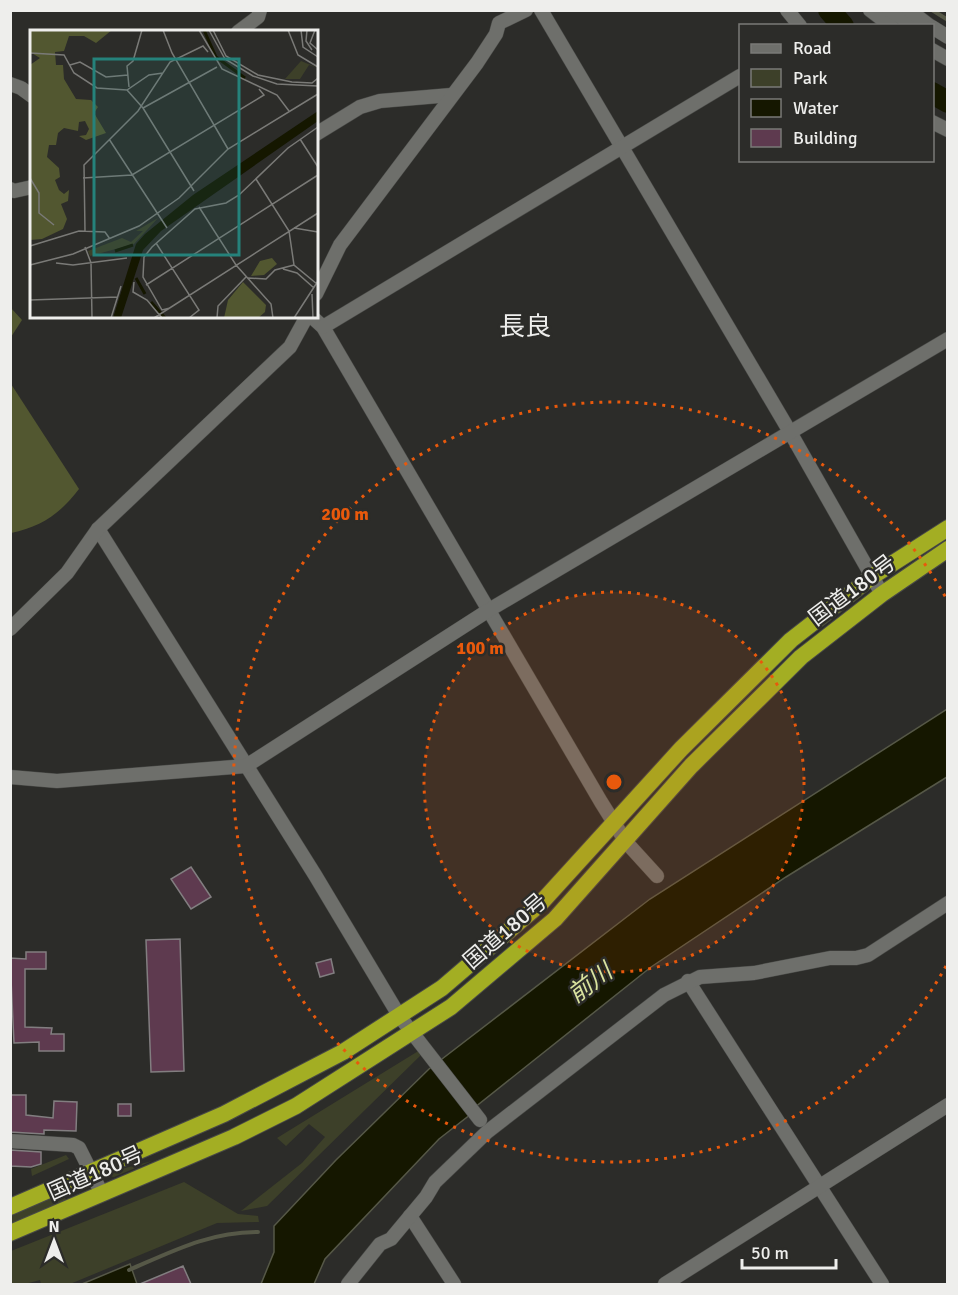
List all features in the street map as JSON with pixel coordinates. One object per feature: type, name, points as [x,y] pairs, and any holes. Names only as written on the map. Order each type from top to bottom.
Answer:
[{"type":"highway","name":"国道180号","points":[[10,1207],[224,1114],[344,1052],[442,988],[540,904],[681,749],[791,640],[873,576],[948,528]]},
{"type":"highway","name":"国道180号","points":[[10,1233],[296,1107],[411,1035],[451,1007],[555,919],[626,842],[691,766],[801,657],[882,594],[948,549]]},
{"type":"street","points":[[241,30],[258,17],[260,10]]},
{"type":"street","points":[[318,290],[340,245],[477,63],[496,33],[499,23],[526,10]]},
{"type":"street","points":[[541,10],[790,432],[882,594]]},
{"type":"street","points":[[787,10],[798,24]]},
{"type":"street","points":[[870,10],[888,24]]},
{"type":"street","points":[[889,10],[913,24]]},
{"type":"street","points":[[909,10],[928,24]]},
{"type":"street","points":[[934,51],[948,59]]},
{"type":"street","points":[[323,327],[739,77]]},
{"type":"street","points":[[10,84],[21,87],[30,94]]},
{"type":"street","points":[[318,133],[360,107],[380,101],[451,95]]},
{"type":"street","points":[[934,123],[948,130]]},
{"type":"street","points":[[10,189],[14,191],[30,187]]},
{"type":"street","points":[[10,628],[68,573],[98,529],[290,347],[308,318]]},
{"type":"street","points":[[312,318],[323,327],[601,802],[616,822],[626,842],[657,876]]},
{"type":"street","points":[[10,777],[57,781],[246,766],[489,610],[948,339]]},
{"type":"street","points":[[98,529],[411,1035],[478,1118]]},
{"type":"street","points":[[348,1284],[380,1244],[391,1239],[426,1197],[435,1182],[487,1132],[608,1037],[688,981],[700,977],[754,973],[830,958],[862,957],[948,903]]},
{"type":"street","points":[[688,981],[882,1284]]},
{"type":"street","points":[[665,1284],[948,1105]]},
{"type":"street","points":[[10,1141],[73,1145],[79,1148],[102,1194]]},
{"type":"street","points":[[410,1216],[454,1284]]},
{"type":"green space","points":[[11,308],[22,320],[11,337]]},
{"type":"green space","points":[[11,384],[79,489],[49,518],[32,527],[11,533]]},
{"type":"green space","points":[[420,1050],[420,1056],[267,1206],[241,1211],[302,1163],[325,1137],[309,1124],[286,1146],[277,1138]]},
{"type":"green space","points":[[66,1155],[69,1159],[32,1176],[31,1169]]},
{"type":"green space","points":[[152,1161],[114,1177],[110,1176],[114,1171]]},
{"type":"green space","points":[[184,1182],[238,1214],[258,1216],[259,1222],[217,1223],[70,1284],[41,1284],[40,1280],[25,1284],[11,1284],[11,1251]]},
{"type":"green space","points":[[62,1192],[67,1202],[11,1224],[10,1216]]},
{"type":"water","name":"前川","points":[[947,709],[947,777],[786,877],[651,967],[474,1108],[471,1114],[439,1139],[325,1259],[314,1284],[261,1284],[274,1252],[274,1226],[336,1160],[429,1069],[650,899]]},
{"type":"water","points":[[130,1264],[137,1284],[82,1284]]},
{"type":"building","points":[[191,867],[211,897],[191,909],[171,879]]},
{"type":"building","points":[[180,939],[184,1071],[151,1072],[146,940]]},
{"type":"building","points":[[26,952],[46,952],[46,969],[25,969],[25,1027],[52,1028],[51,1034],[64,1034],[64,1051],[39,1051],[39,1042],[14,1043],[10,958],[26,959]]},
{"type":"building","points":[[331,959],[334,973],[320,977],[316,963]]},
{"type":"building","points":[[10,1095],[26,1095],[26,1115],[53,1118],[54,1101],[77,1102],[76,1131],[44,1130],[44,1134],[10,1132]]},
{"type":"building","points":[[118,1104],[131,1104],[131,1116],[118,1116]]},
{"type":"building","points":[[10,1150],[41,1152],[41,1164],[31,1167],[10,1166]]},
{"type":"building","points":[[183,1266],[191,1284],[140,1284]]},
{"type":"waterway","points":[[829,10],[841,24]]},
{"type":"waterway","points":[[932,10],[948,20]]},
{"type":"waterway","points":[[934,94],[948,102]]},
{"type":"waterway","points":[[129,1270],[207,1239],[258,1232]]},
{"type":"district","name":"長良","points":[[525,327]]}]
